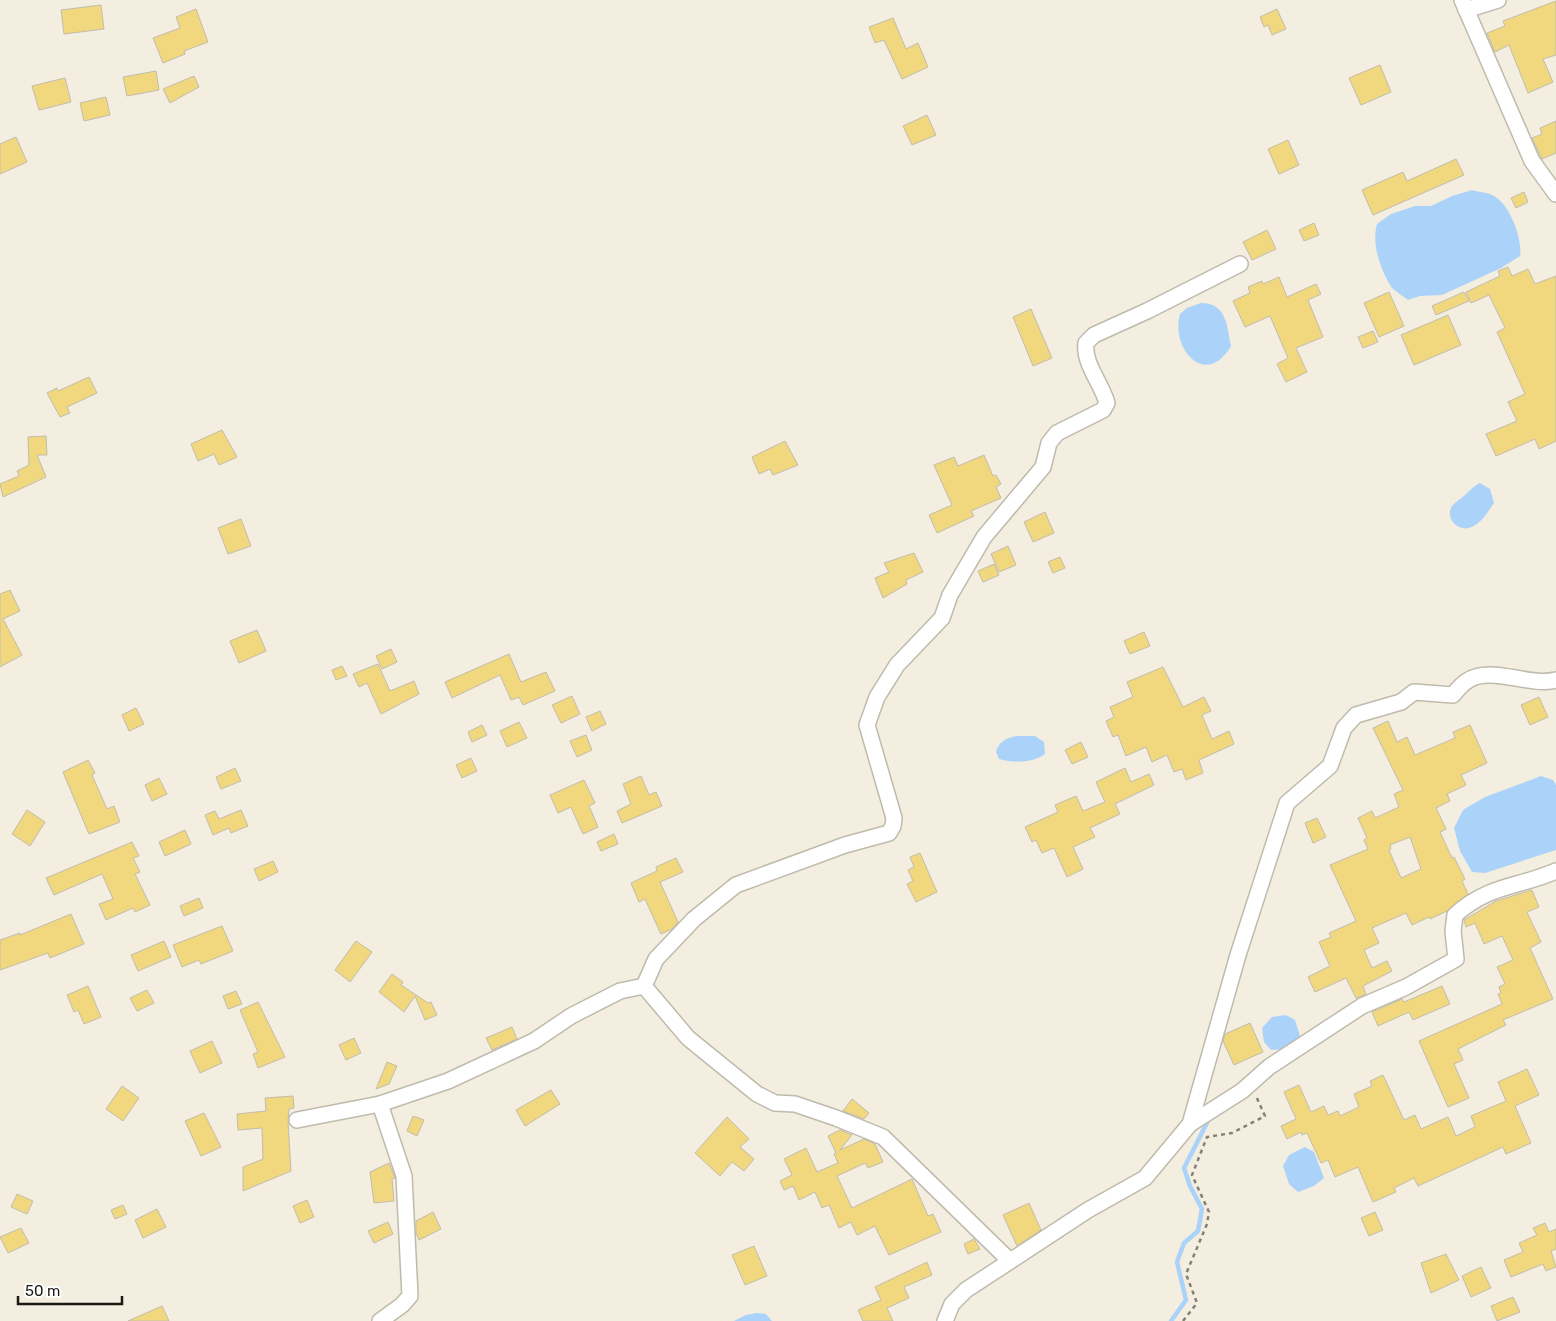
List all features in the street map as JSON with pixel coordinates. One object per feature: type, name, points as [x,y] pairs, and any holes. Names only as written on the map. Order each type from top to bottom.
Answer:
[{"type":"street","points":[[1498,0],[1464,5],[1532,161],[1556,194]]},
{"type":"street","points":[[644,986],[656,958],[694,919],[736,885],[845,845],[889,833],[893,826],[894,818],[867,725],[877,697],[897,665],[942,618],[950,595],[984,537],[1043,467],[1049,443],[1057,433],[1103,410],[1107,403],[1105,395],[1086,353],[1086,343],[1094,335],[1147,312],[1240,264]]},
{"type":"street","points":[[1190,1124],[1238,955],[1287,803],[1330,766],[1344,728],[1356,716],[1401,702],[1414,692],[1453,695],[1467,680],[1483,675],[1528,681],[1556,680]]},
{"type":"street","points":[[946,1321],[952,1304],[966,1290],[1088,1210],[1145,1178],[1190,1124],[1251,1084],[1269,1067],[1362,1006],[1406,987],[1456,959],[1453,931],[1455,915],[1468,903],[1484,894],[1556,870]]},
{"type":"street","points":[[296,1120],[380,1104],[448,1081],[534,1041],[570,1016],[620,991],[644,986]]},
{"type":"street","points":[[644,986],[688,1038],[757,1094],[775,1103],[794,1104],[836,1118],[883,1137],[1010,1261]]},
{"type":"street","points":[[380,1104],[404,1176],[410,1296],[402,1305],[380,1321]]},
{"type":"path","points":[[1184,1321],[1197,1303],[1186,1274],[1207,1224],[1209,1212],[1192,1175],[1207,1137],[1232,1133],[1265,1116],[1251,1084]]},
{"type":"water","points":[[1472,190],[1492,195],[1504,205],[1517,231],[1520,256],[1501,268],[1442,295],[1420,296],[1408,300],[1392,288],[1384,274],[1376,249],[1375,232],[1377,224],[1391,214],[1415,206],[1431,206],[1452,196]]},
{"type":"water","points":[[1201,303],[1210,304],[1221,312],[1227,324],[1231,346],[1221,359],[1211,364],[1201,364],[1192,359],[1180,339],[1178,327],[1180,314],[1187,308]]},
{"type":"water","points":[[1480,483],[1490,489],[1494,503],[1477,524],[1469,528],[1456,525],[1451,519],[1450,510],[1452,506]]},
{"type":"water","points":[[1017,736],[1035,736],[1044,742],[1045,754],[1035,759],[1023,761],[999,759],[996,752],[999,745],[1006,739]]},
{"type":"water","points":[[1541,776],[1553,780],[1556,785],[1556,850],[1485,873],[1472,872],[1460,851],[1454,828],[1463,810],[1485,797]]},
{"type":"water","points":[[1286,1015],[1295,1020],[1301,1039],[1287,1049],[1271,1050],[1264,1042],[1262,1028],[1272,1017]]},
{"type":"water","points":[[1305,1147],[1314,1152],[1324,1178],[1314,1186],[1298,1192],[1289,1184],[1283,1166],[1289,1155]]},
{"type":"water","points":[[766,1314],[772,1321],[734,1321],[746,1315]]},
{"type":"building","points":[[1556,1],[1556,55],[1543,59],[1553,82],[1528,93],[1509,45],[1495,52],[1487,33],[1505,26],[1503,21]]},
{"type":"building","points":[[101,5],[104,29],[64,34],[61,10]]},
{"type":"building","points":[[196,9],[208,42],[184,51],[185,54],[163,63],[153,38],[180,28],[176,17]]},
{"type":"building","points":[[1277,9],[1286,29],[1272,35],[1268,25],[1264,27],[1260,17]]},
{"type":"building","points":[[893,18],[906,49],[918,43],[928,67],[902,79],[884,40],[875,43],[869,27]]},
{"type":"building","points":[[1380,65],[1391,92],[1361,105],[1349,78]]},
{"type":"building","points":[[156,71],[159,90],[127,96],[123,77]]},
{"type":"building","points":[[194,76],[199,87],[170,103],[163,89]]},
{"type":"building","points":[[65,78],[71,102],[39,110],[32,86]]},
{"type":"building","points":[[106,97],[110,115],[84,121],[80,103]]},
{"type":"building","points":[[927,115],[936,135],[912,145],[903,126]]},
{"type":"building","points":[[1556,121],[1556,153],[1542,159],[1532,138],[1542,134],[1540,128]]},
{"type":"building","points":[[16,137],[27,162],[0,174],[0,144]]},
{"type":"building","points":[[1288,140],[1299,165],[1279,174],[1268,149]]},
{"type":"building","points":[[1456,159],[1464,175],[1373,215],[1362,190],[1403,172],[1407,181]]},
{"type":"building","points":[[1524,192],[1528,202],[1516,208],[1511,198]]},
{"type":"building","points":[[1314,223],[1319,235],[1304,241],[1299,230]]},
{"type":"building","points":[[1267,230],[1276,249],[1252,260],[1243,242]]},
{"type":"building","points":[[1508,267],[1512,276],[1528,269],[1535,284],[1556,276],[1556,441],[1539,449],[1535,439],[1496,456],[1486,434],[1517,421],[1508,402],[1525,394],[1497,332],[1505,328],[1489,295],[1471,303],[1466,292],[1500,276],[1498,271]]},
{"type":"building","points":[[1279,277],[1287,297],[1316,284],[1321,294],[1308,300],[1323,337],[1296,348],[1307,372],[1286,382],[1277,364],[1288,358],[1270,316],[1245,327],[1233,301],[1250,293],[1248,287],[1262,281],[1263,284]]},
{"type":"building","points":[[1389,292],[1404,326],[1379,337],[1364,303]]},
{"type":"building","points":[[1464,292],[1469,301],[1436,315],[1432,306]]},
{"type":"building","points":[[1031,309],[1052,358],[1033,366],[1013,317]]},
{"type":"building","points":[[1448,315],[1461,345],[1414,365],[1401,335]]},
{"type":"building","points":[[1373,331],[1378,342],[1363,348],[1358,337]]},
{"type":"building","points":[[89,377],[97,393],[67,407],[70,413],[60,417],[47,393],[57,388],[58,391]]},
{"type":"building","points":[[222,430],[237,457],[219,465],[214,454],[198,461],[191,444]]},
{"type":"building","points":[[46,436],[47,455],[37,455],[46,477],[3,497],[0,484],[19,476],[17,471],[29,465],[28,437]]},
{"type":"building","points":[[785,441],[798,465],[773,475],[770,469],[759,474],[752,457]]},
{"type":"building","points":[[984,455],[993,476],[996,475],[1001,484],[996,487],[1001,498],[971,511],[974,516],[937,533],[929,515],[952,505],[934,465],[954,457],[958,466]]},
{"type":"building","points":[[1045,512],[1054,533],[1033,542],[1024,522]]},
{"type":"building","points":[[241,519],[251,546],[228,554],[218,528]]},
{"type":"building","points":[[1008,546],[1016,565],[999,572],[991,554]]},
{"type":"building","points":[[914,553],[923,572],[906,580],[907,584],[883,598],[875,578],[889,572],[884,563]]},
{"type":"building","points":[[1060,557],[1065,568],[1053,573],[1048,562]]},
{"type":"building","points":[[994,564],[999,575],[983,582],[978,571]]},
{"type":"building","points":[[10,590],[20,611],[3,619],[22,655],[0,667],[0,594]]},
{"type":"building","points":[[257,630],[266,651],[239,663],[230,641]]},
{"type":"building","points":[[1144,632],[1150,646],[1130,654],[1124,641]]},
{"type":"building","points":[[391,649],[397,662],[382,669],[376,656]]},
{"type":"building","points":[[509,654],[521,682],[546,672],[555,691],[523,705],[519,697],[511,700],[500,675],[452,698],[445,682]]},
{"type":"building","points":[[378,664],[390,691],[414,681],[419,694],[381,714],[367,683],[359,687],[353,674]]},
{"type":"building","points":[[342,666],[347,676],[336,680],[332,670]]},
{"type":"building","points":[[1163,667],[1183,707],[1204,697],[1211,711],[1202,715],[1212,739],[1229,731],[1234,744],[1199,760],[1203,773],[1186,780],[1182,769],[1174,772],[1167,755],[1152,762],[1146,747],[1126,756],[1118,735],[1113,737],[1106,721],[1114,717],[1110,707],[1133,697],[1127,682]]},
{"type":"building","points":[[572,696],[580,714],[561,723],[552,705]]},
{"type":"building","points":[[1539,697],[1548,717],[1530,725],[1521,705]]},
{"type":"building","points":[[136,708],[144,724],[129,731],[122,715]]},
{"type":"building","points":[[600,711],[606,724],[592,731],[586,717]]},
{"type":"building","points":[[1388,721],[1397,742],[1407,737],[1415,755],[1455,738],[1453,732],[1470,725],[1487,763],[1461,775],[1466,785],[1447,794],[1450,801],[1436,808],[1446,829],[1440,832],[1452,858],[1454,857],[1465,879],[1462,881],[1468,894],[1447,911],[1430,919],[1429,917],[1412,925],[1406,913],[1372,928],[1379,943],[1364,950],[1372,968],[1387,961],[1392,971],[1363,986],[1366,994],[1356,998],[1346,978],[1315,992],[1308,977],[1330,966],[1319,942],[1331,937],[1329,933],[1356,921],[1330,865],[1368,849],[1364,840],[1367,838],[1358,818],[1372,811],[1375,818],[1399,807],[1394,794],[1403,790],[1373,728]],"holes":[[[1410,837],[1421,869],[1401,878],[1389,850],[1391,849],[1390,845]]]},
{"type":"building","points":[[519,722],[527,738],[507,747],[500,731]]},
{"type":"building","points":[[482,725],[487,735],[472,742],[468,732]]},
{"type":"building","points":[[586,735],[592,750],[577,757],[570,741]]},
{"type":"building","points":[[1081,742],[1088,757],[1072,764],[1065,750]]},
{"type":"building","points":[[471,758],[477,771],[462,778],[456,765]]},
{"type":"building","points":[[88,760],[95,773],[92,775],[107,809],[114,806],[120,822],[89,834],[63,772]]},
{"type":"building","points":[[235,768],[241,781],[221,789],[216,777]]},
{"type":"building","points":[[1125,768],[1131,782],[1149,774],[1154,785],[1115,804],[1120,814],[1090,828],[1095,837],[1073,847],[1083,869],[1067,877],[1054,848],[1042,853],[1036,840],[1032,842],[1025,827],[1058,812],[1055,805],[1076,796],[1083,811],[1105,802],[1096,782]]},
{"type":"building","points":[[641,776],[649,795],[656,792],[662,806],[622,823],[617,811],[631,804],[623,784]]},
{"type":"building","points":[[159,778],[167,794],[152,801],[145,785]]},
{"type":"building","points":[[584,780],[595,803],[589,806],[598,827],[583,834],[571,807],[558,813],[550,795]]},
{"type":"building","points":[[27,810],[45,822],[30,846],[12,834]]},
{"type":"building","points":[[241,810],[248,826],[231,833],[229,828],[213,835],[205,815],[215,811],[219,819]]},
{"type":"building","points":[[1317,818],[1326,837],[1313,843],[1305,823]]},
{"type":"building","points":[[185,830],[191,844],[165,856],[159,842]]},
{"type":"building","points":[[614,834],[618,844],[601,851],[597,842]]},
{"type":"building","points":[[132,842],[139,856],[133,858],[140,872],[135,874],[150,905],[135,912],[133,908],[106,920],[99,904],[113,899],[102,874],[54,895],[46,878]]},
{"type":"building","points":[[920,853],[937,892],[916,902],[907,884],[913,881],[908,870],[914,867],[910,857]]},
{"type":"building","points":[[676,858],[683,872],[660,882],[678,922],[672,929],[661,934],[645,899],[639,902],[631,883],[657,871],[656,867]]},
{"type":"building","points":[[273,861],[278,872],[259,881],[254,869]]},
{"type":"building","points":[[1532,890],[1539,907],[1527,912],[1541,942],[1530,948],[1553,999],[1503,1020],[1506,1025],[1458,1049],[1463,1060],[1454,1064],[1469,1098],[1448,1107],[1419,1041],[1502,1004],[1498,994],[1501,993],[1499,987],[1505,984],[1497,967],[1513,960],[1502,936],[1484,944],[1475,923],[1466,927],[1464,920],[1496,901]]},
{"type":"building","points":[[199,898],[203,908],[184,916],[180,906]]},
{"type":"building","points":[[71,914],[84,944],[50,958],[48,953],[0,970],[0,940],[20,933],[20,935]]},
{"type":"building","points":[[222,926],[233,951],[201,964],[199,960],[182,967],[173,945]]},
{"type":"building","points":[[164,941],[171,957],[138,971],[131,955]]},
{"type":"building","points":[[356,941],[372,952],[350,982],[335,970]]},
{"type":"building","points":[[392,974],[403,982],[401,985],[428,1003],[431,1002],[437,1015],[425,1020],[415,996],[404,1012],[379,992]]},
{"type":"building","points":[[88,986],[101,1017],[84,1024],[78,1010],[74,1012],[67,995]]},
{"type":"building","points":[[1442,986],[1450,1004],[1413,1020],[1409,1012],[1378,1026],[1372,1012],[1402,999],[1404,1002]]},
{"type":"building","points":[[147,990],[154,1003],[137,1011],[130,998]]},
{"type":"building","points":[[236,991],[242,1004],[228,1009],[223,996]]},
{"type":"building","points":[[258,1002],[285,1057],[258,1068],[253,1054],[258,1052],[240,1010]]},
{"type":"building","points":[[1250,1023],[1263,1052],[1234,1065],[1223,1041],[1225,1034]]},
{"type":"building","points":[[512,1027],[517,1039],[492,1050],[486,1038]]},
{"type":"building","points":[[354,1038],[361,1053],[346,1060],[339,1045]]},
{"type":"building","points":[[212,1041],[222,1063],[200,1073],[190,1051]]},
{"type":"building","points":[[387,1062],[397,1066],[389,1084],[376,1089]]},
{"type":"building","points":[[1527,1069],[1539,1095],[1515,1106],[1531,1143],[1506,1154],[1503,1147],[1418,1186],[1414,1178],[1394,1188],[1396,1192],[1373,1202],[1358,1167],[1335,1177],[1328,1160],[1321,1163],[1307,1133],[1302,1135],[1301,1132],[1287,1139],[1281,1126],[1296,1119],[1284,1092],[1299,1085],[1311,1112],[1324,1106],[1328,1115],[1338,1111],[1340,1116],[1359,1107],[1354,1094],[1372,1086],[1370,1081],[1383,1075],[1404,1120],[1415,1115],[1421,1129],[1448,1117],[1456,1136],[1475,1127],[1471,1116],[1506,1101],[1498,1082]]},
{"type":"building","points":[[122,1086],[139,1098],[123,1121],[106,1109]]},
{"type":"building","points":[[551,1090],[560,1104],[525,1126],[516,1110]]},
{"type":"building","points":[[293,1096],[294,1108],[289,1109],[288,1121],[291,1171],[243,1191],[243,1167],[263,1159],[262,1128],[238,1130],[237,1114],[266,1111],[265,1098]]},
{"type":"building","points":[[852,1099],[869,1113],[864,1119],[843,1111]]},
{"type":"building","points":[[204,1113],[221,1147],[201,1156],[185,1121]]},
{"type":"building","points":[[413,1116],[424,1120],[417,1136],[407,1131]]},
{"type":"building","points":[[727,1117],[749,1139],[740,1147],[754,1159],[744,1171],[732,1162],[720,1176],[695,1153]]},
{"type":"building","points":[[840,1130],[852,1135],[840,1150],[864,1139],[875,1144],[883,1162],[868,1168],[865,1163],[837,1176],[852,1208],[912,1179],[928,1216],[933,1214],[941,1232],[889,1255],[875,1226],[857,1235],[851,1222],[839,1228],[829,1205],[822,1208],[815,1192],[799,1200],[793,1186],[784,1190],[780,1181],[792,1175],[784,1159],[806,1148],[817,1172],[838,1163],[834,1154],[836,1153],[828,1136]]},
{"type":"building","points":[[389,1163],[395,1178],[392,1179],[394,1201],[374,1203],[370,1172]]},
{"type":"building","points":[[17,1194],[33,1201],[27,1214],[11,1207]]},
{"type":"building","points":[[307,1200],[314,1217],[300,1223],[293,1206]]},
{"type":"building","points":[[1029,1203],[1041,1230],[1017,1246],[1003,1215]]},
{"type":"building","points":[[123,1205],[127,1214],[115,1219],[111,1210]]},
{"type":"building","points":[[157,1209],[166,1227],[143,1238],[135,1220]]},
{"type":"building","points":[[433,1212],[441,1229],[419,1240],[416,1233],[416,1221]]},
{"type":"building","points":[[1375,1212],[1383,1230],[1369,1236],[1361,1218]]},
{"type":"building","points":[[388,1222],[393,1234],[374,1243],[368,1231]]},
{"type":"building","points":[[1545,1223],[1549,1232],[1556,1229],[1556,1249],[1551,1251],[1556,1267],[1546,1271],[1543,1264],[1511,1277],[1504,1260],[1523,1252],[1519,1243],[1537,1235],[1533,1228]]},
{"type":"building","points":[[21,1228],[29,1243],[8,1253],[0,1237]]},
{"type":"building","points":[[974,1239],[980,1249],[968,1254],[964,1244]]},
{"type":"building","points":[[754,1246],[767,1276],[745,1285],[732,1255]]},
{"type":"building","points":[[1446,1254],[1459,1280],[1431,1293],[1421,1263]]},
{"type":"building","points":[[927,1262],[932,1275],[904,1287],[909,1298],[887,1308],[893,1321],[863,1321],[858,1310],[881,1300],[875,1287]]},
{"type":"building","points":[[1481,1267],[1491,1288],[1471,1297],[1462,1276]]},
{"type":"building","points":[[1513,1297],[1520,1312],[1497,1321],[1491,1306]]},
{"type":"building","points":[[162,1306],[169,1321],[128,1321]]},
{"type":"waterway","points":[[1171,1321],[1186,1300],[1177,1262],[1184,1243],[1198,1231],[1202,1209],[1190,1186],[1184,1168],[1210,1117]]}]
